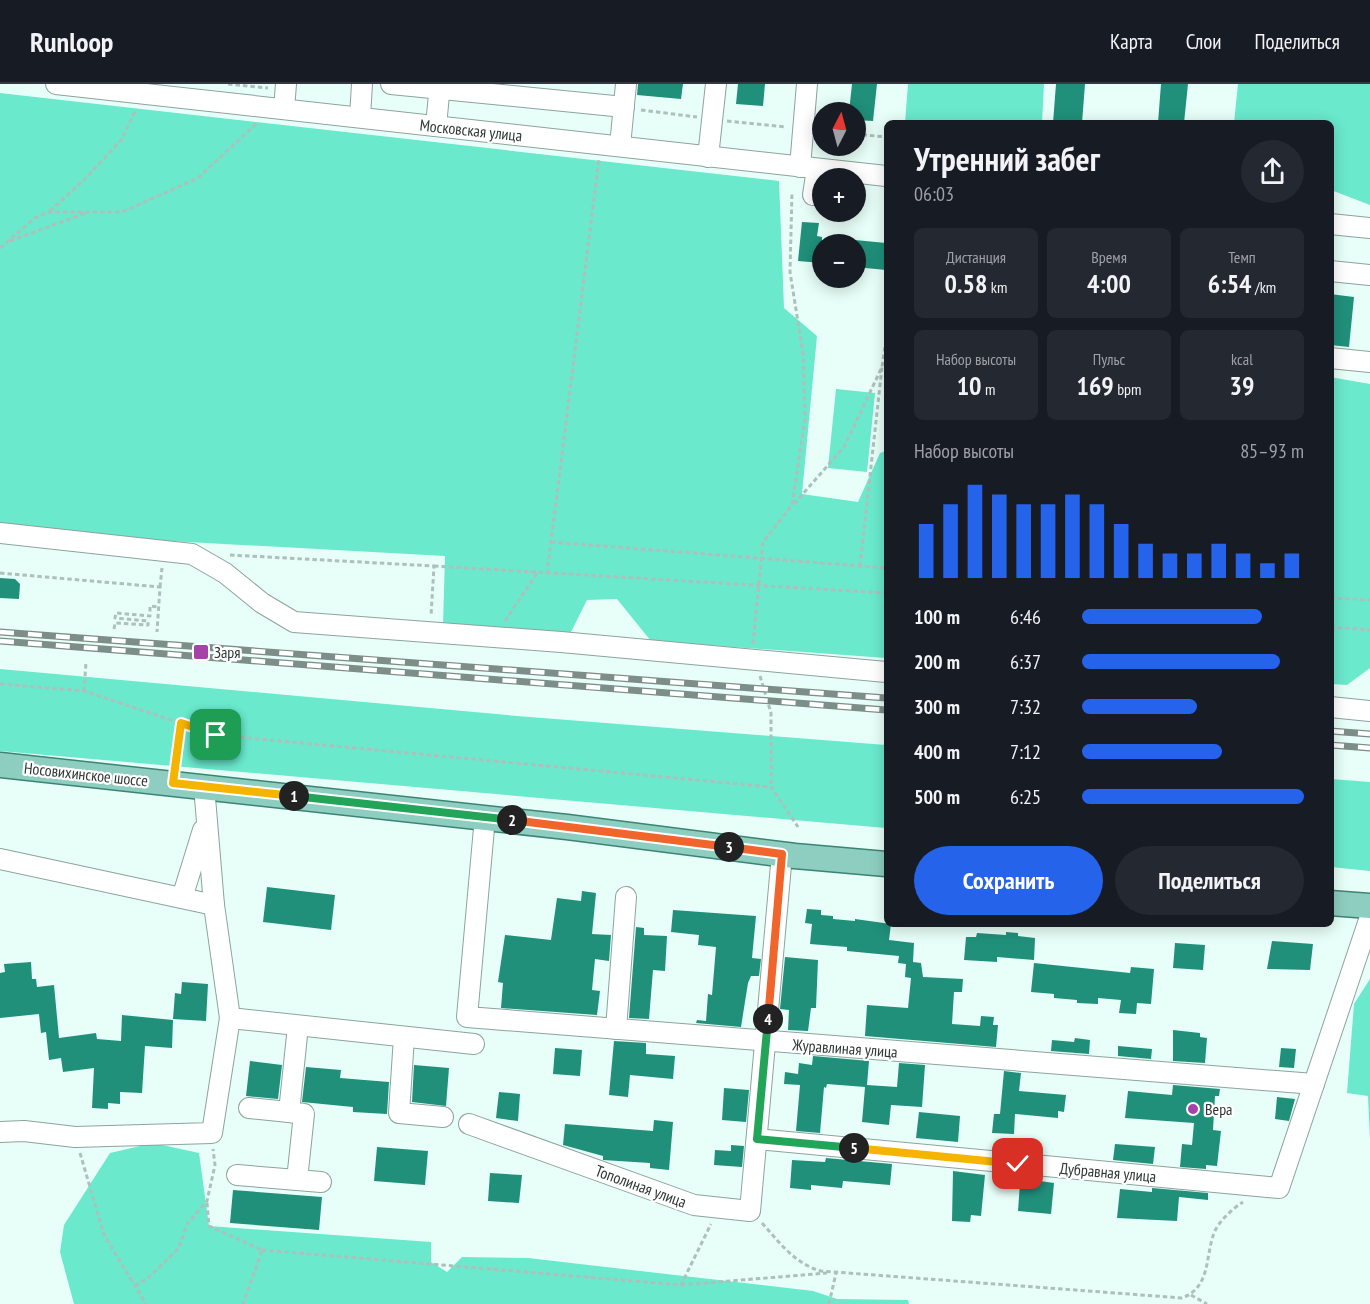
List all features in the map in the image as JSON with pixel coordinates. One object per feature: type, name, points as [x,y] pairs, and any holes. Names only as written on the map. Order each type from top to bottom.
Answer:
[{"type":"main road","name":"Носовихинское шоссе","points":[[0,765],[485,817],[782,854],[884,864]]},
{"type":"main road","points":[[1334,903],[1370,906]]},
{"type":"street","name":"Московская улица","points":[[56,84],[282,98],[360,117],[884,176]]},
{"type":"street","points":[[360,117],[362,84]]},
{"type":"street","points":[[611,145],[624,107],[626,84]]},
{"type":"street","points":[[708,157],[716,84]]},
{"type":"street","points":[[807,84],[808,168],[812,190]]},
{"type":"street","points":[[402,85],[537,91],[624,107]]},
{"type":"street","points":[[436,126],[439,86]]},
{"type":"street","points":[[1334,224],[1370,228]]},
{"type":"street","points":[[1334,271],[1370,275]]},
{"type":"street","points":[[1334,358],[1370,362]]},
{"type":"street","points":[[0,533],[192,554],[225,573],[262,603],[294,622],[485,636],[884,672]]},
{"type":"street","points":[[1334,707],[1370,711]]},
{"type":"street","points":[[0,1132],[24,1131],[75,1137],[212,1133],[230,1018],[214,906],[204,786]]},
{"type":"street","name":"Журавлиная улица","points":[[485,817],[467,1017],[1314,1084]]},
{"type":"street","points":[[182,898],[207,818]]},
{"type":"street","points":[[750,1211],[782,854]]},
{"type":"street","points":[[0,859],[214,906]]},
{"type":"street","points":[[616,1029],[627,897]]},
{"type":"street","points":[[1314,1084],[1370,917]]},
{"type":"street","points":[[230,1018],[474,1044]]},
{"type":"street","points":[[290,1112],[298,1026]]},
{"type":"street","points":[[405,1037],[399,1113],[443,1117]]},
{"type":"street","name":"Дубравная улица","points":[[757,1139],[1279,1188],[1314,1084]]},
{"type":"street","points":[[249,1108],[304,1114],[297,1180]]},
{"type":"street","name":"Тополиная улица","points":[[469,1124],[694,1205],[750,1211]]},
{"type":"street","points":[[237,1175],[321,1182]]},
{"type":"path","points":[[228,84],[282,98]]},
{"type":"path","points":[[0,249],[35,218],[49,212],[86,178],[122,139],[150,91]]},
{"type":"path","points":[[49,212],[122,212],[198,178],[282,98]]},
{"type":"path","points":[[866,135],[884,137]]},
{"type":"path","points":[[547,574],[611,145]]},
{"type":"path","points":[[792,192],[790,272],[802,353],[805,419],[792,505]]},
{"type":"path","points":[[9,242],[90,212]]},
{"type":"path","points":[[860,566],[884,354]]},
{"type":"path","points":[[798,827],[771,787],[771,713],[751,636],[763,542],[792,505],[844,447],[882,367]]},
{"type":"path","points":[[551,542],[884,568]]},
{"type":"path","points":[[227,555],[884,593]]},
{"type":"path","points":[[435,566],[431,617],[438,633]]},
{"type":"path","points":[[0,573],[160,587],[157,632]]},
{"type":"path","points":[[485,636],[510,617],[537,573]]},
{"type":"path","points":[[1334,598],[1370,600]]},
{"type":"path","points":[[114,629],[114,623],[148,625],[148,621],[115,618],[116,613],[150,616],[150,606],[159,607]]},
{"type":"path","points":[[1334,627],[1370,630]]},
{"type":"path","points":[[84,691],[86,662]]},
{"type":"path","points":[[0,684],[84,691],[216,735],[771,787]]},
{"type":"path","points":[[173,783],[181,723]]},
{"type":"path","points":[[212,1133],[215,1165],[207,1201],[209,1226],[262,1250],[477,1266],[681,1285],[838,1273]]},
{"type":"path","points":[[75,1137],[104,1235],[146,1304]]},
{"type":"path","points":[[750,1211],[793,1257],[807,1267],[838,1273],[1182,1298],[1191,1295],[1204,1278],[1215,1232],[1224,1218],[1249,1199]]},
{"type":"path","points":[[135,1286],[148,1278],[179,1248],[187,1224],[207,1201]]},
{"type":"path","points":[[681,1285],[719,1208]]},
{"type":"path","points":[[243,1304],[262,1250]]},
{"type":"path","points":[[829,1304],[838,1273]]},
{"type":"path","points":[[1191,1295],[1207,1304]]},
{"type":"green space","points":[[908,84],[1044,84],[1042,120],[905,120]]},
{"type":"green space","points":[[1238,84],[1370,84],[1370,205],[1334,191],[1334,120],[1234,120]]},
{"type":"green space","points":[[0,93],[779,181],[784,308],[817,336],[802,494],[858,502],[880,453],[884,452],[884,658],[651,641],[617,599],[587,600],[570,634],[443,625],[445,556],[169,541],[0,523]]},
{"type":"green space","points":[[1334,378],[1370,384],[1370,668],[1347,685],[1334,684]]},
{"type":"green space","points":[[836,389],[875,393],[867,472],[828,468]]},
{"type":"green space","points":[[0,669],[517,716],[884,745],[884,828],[0,751]]},
{"type":"green space","points":[[1334,779],[1370,782],[1370,871],[1334,867]]},
{"type":"green space","points":[[1370,979],[1370,1141],[1368,1096],[1347,1093],[1354,1004]]},
{"type":"green space","points":[[153,1143],[199,1153],[209,1226],[431,1242],[431,1262],[447,1272],[462,1257],[528,1258],[813,1291],[837,1299],[908,1300],[909,1304],[74,1304],[60,1252],[64,1225],[110,1153]]},
{"type":"building","points":[[638,84],[683,84],[681,99],[637,95]]},
{"type":"building","points":[[738,84],[765,84],[763,106],[736,104]]},
{"type":"building","points":[[852,84],[877,84],[873,121],[866,121],[866,102],[850,102]]},
{"type":"building","points":[[1056,84],[1085,84],[1082,120],[1053,120]]},
{"type":"building","points":[[1161,84],[1188,84],[1184,120],[1158,120]]},
{"type":"building","points":[[802,222],[819,223],[817,234],[812,234],[812,262],[798,261]]},
{"type":"building","points":[[866,241],[884,243],[884,270],[866,268]]},
{"type":"building","points":[[1334,294],[1354,297],[1349,347],[1334,345]]},
{"type":"building","points":[[0,578],[15,579],[20,584],[19,599],[0,598]]},
{"type":"building","points":[[267,887],[335,895],[331,930],[263,922]]},
{"type":"building","points":[[582,891],[596,893],[592,934],[611,935],[609,961],[595,959],[592,990],[600,991],[597,1015],[501,1008],[503,983],[498,982],[505,935],[551,940],[557,898],[581,901]]},
{"type":"building","points":[[807,909],[821,910],[821,915],[833,916],[833,919],[855,921],[855,919],[884,923],[884,927],[891,927],[889,940],[914,943],[913,962],[921,963],[923,977],[963,979],[962,992],[954,992],[952,1024],[980,1026],[981,1016],[994,1017],[993,1025],[998,1025],[996,1047],[865,1036],[867,1005],[908,1008],[911,978],[905,977],[906,964],[898,963],[899,956],[847,951],[847,947],[810,944],[812,924],[805,923]]},
{"type":"building","points":[[673,910],[756,916],[752,958],[761,959],[759,976],[751,976],[748,983],[741,1027],[696,1023],[697,1020],[706,1021],[708,994],[712,995],[716,947],[698,945],[699,935],[671,932]]},
{"type":"building","points":[[636,927],[644,928],[644,935],[667,936],[665,971],[653,970],[649,1019],[629,1018]]},
{"type":"building","points":[[1006,932],[1035,938],[1034,960],[997,957],[997,962],[964,960],[966,937],[976,937],[977,933],[1006,935]]},
{"type":"building","points":[[1272,941],[1313,944],[1310,970],[1267,969]]},
{"type":"building","points":[[1175,943],[1205,945],[1203,970],[1173,968]]},
{"type":"building","points":[[785,957],[818,960],[816,1008],[811,1008],[808,1031],[788,1030],[789,1010],[780,1009]]},
{"type":"building","points":[[31,962],[32,979],[36,979],[37,987],[54,985],[59,1038],[96,1033],[97,1039],[121,1041],[122,1015],[173,1020],[172,1048],[145,1046],[142,1093],[120,1092],[120,1104],[108,1103],[108,1109],[92,1108],[94,1068],[63,1072],[61,1058],[49,1060],[46,1032],[41,1033],[39,1014],[0,1018],[0,973],[5,972],[4,964]]},
{"type":"building","points":[[1034,963],[1130,973],[1131,967],[1154,969],[1151,1004],[1137,1003],[1136,1014],[1119,1013],[1121,1000],[1098,998],[1098,1004],[1077,1003],[1077,1000],[1054,998],[1054,994],[1031,992]]},
{"type":"building","points":[[182,982],[208,984],[206,1021],[173,1019],[175,993],[181,994]]},
{"type":"building","points":[[1173,1030],[1200,1033],[1200,1037],[1207,1038],[1205,1063],[1173,1061]]},
{"type":"building","points":[[1075,1038],[1090,1040],[1089,1054],[1051,1051],[1052,1040],[1074,1042]]},
{"type":"building","points":[[614,1041],[646,1043],[646,1054],[675,1056],[673,1079],[630,1075],[628,1097],[609,1095]]},
{"type":"building","points":[[1118,1046],[1152,1049],[1151,1059],[1118,1056]]},
{"type":"building","points":[[555,1048],[582,1050],[580,1076],[553,1074]]},
{"type":"building","points":[[1281,1048],[1296,1049],[1294,1068],[1279,1067]]},
{"type":"building","points":[[813,1056],[869,1061],[867,1085],[897,1087],[899,1063],[925,1065],[922,1107],[891,1105],[889,1125],[862,1122],[865,1087],[827,1084],[826,1088],[824,1087],[820,1133],[796,1131],[800,1085],[784,1084],[785,1072],[798,1074],[799,1063],[812,1065]]},
{"type":"building","points":[[250,1061],[282,1065],[278,1099],[246,1096]]},
{"type":"building","points":[[414,1065],[449,1068],[446,1106],[412,1102]]},
{"type":"building","points":[[306,1067],[341,1070],[340,1078],[389,1082],[387,1114],[353,1112],[353,1107],[302,1102]]},
{"type":"building","points":[[1004,1071],[1021,1073],[1019,1091],[1066,1095],[1064,1112],[1058,1111],[1058,1118],[1015,1114],[1014,1134],[992,1133],[994,1114],[1000,1114]]},
{"type":"building","points":[[1173,1085],[1220,1089],[1219,1096],[1215,1096],[1213,1130],[1221,1131],[1217,1166],[1206,1165],[1206,1169],[1180,1167],[1182,1144],[1192,1145],[1194,1123],[1125,1118],[1128,1091],[1172,1095]]},
{"type":"building","points":[[724,1088],[749,1090],[746,1122],[722,1120]]},
{"type":"building","points":[[499,1092],[520,1094],[518,1121],[496,1118]]},
{"type":"building","points":[[1277,1097],[1295,1099],[1289,1121],[1275,1119]]},
{"type":"building","points":[[919,1112],[960,1116],[958,1142],[916,1138]]},
{"type":"building","points":[[654,1120],[673,1122],[669,1170],[650,1168],[650,1163],[603,1160],[603,1156],[563,1145],[565,1124],[653,1131]]},
{"type":"building","points":[[1115,1144],[1155,1147],[1153,1164],[1113,1160]]},
{"type":"building","points":[[731,1145],[744,1146],[742,1167],[714,1165],[715,1150],[731,1151]]},
{"type":"building","points":[[377,1147],[428,1151],[425,1185],[374,1181]]},
{"type":"building","points":[[826,1158],[892,1164],[890,1185],[843,1181],[842,1188],[811,1185],[811,1190],[790,1188],[792,1160],[825,1162]]},
{"type":"building","points":[[953,1171],[985,1175],[981,1216],[971,1215],[970,1222],[952,1221]]},
{"type":"building","points":[[490,1173],[522,1175],[519,1203],[488,1201]]},
{"type":"building","points":[[1040,1181],[1054,1183],[1051,1214],[1018,1211],[1020,1183],[1040,1184]]},
{"type":"building","points":[[1152,1188],[1208,1193],[1208,1200],[1179,1197],[1177,1221],[1117,1218],[1120,1189],[1152,1192]]},
{"type":"building","points":[[233,1190],[322,1197],[319,1230],[230,1223]]},
{"type":"railway","points":[[0,632],[884,698]]},
{"type":"railway","points":[[0,641],[884,710]]},
{"type":"railway","points":[[1334,731],[1370,734]]},
{"type":"railway","points":[[1334,745],[1370,748]]},
{"type":"place","name":"Заря","points":[[201,652]]},
{"type":"place","name":"Вера","points":[[1193,1109]]},
{"type":"route","points":[[216,735],[181,723],[173,783],[567,826],[782,854],[757,1139],[1018,1164]]}]
